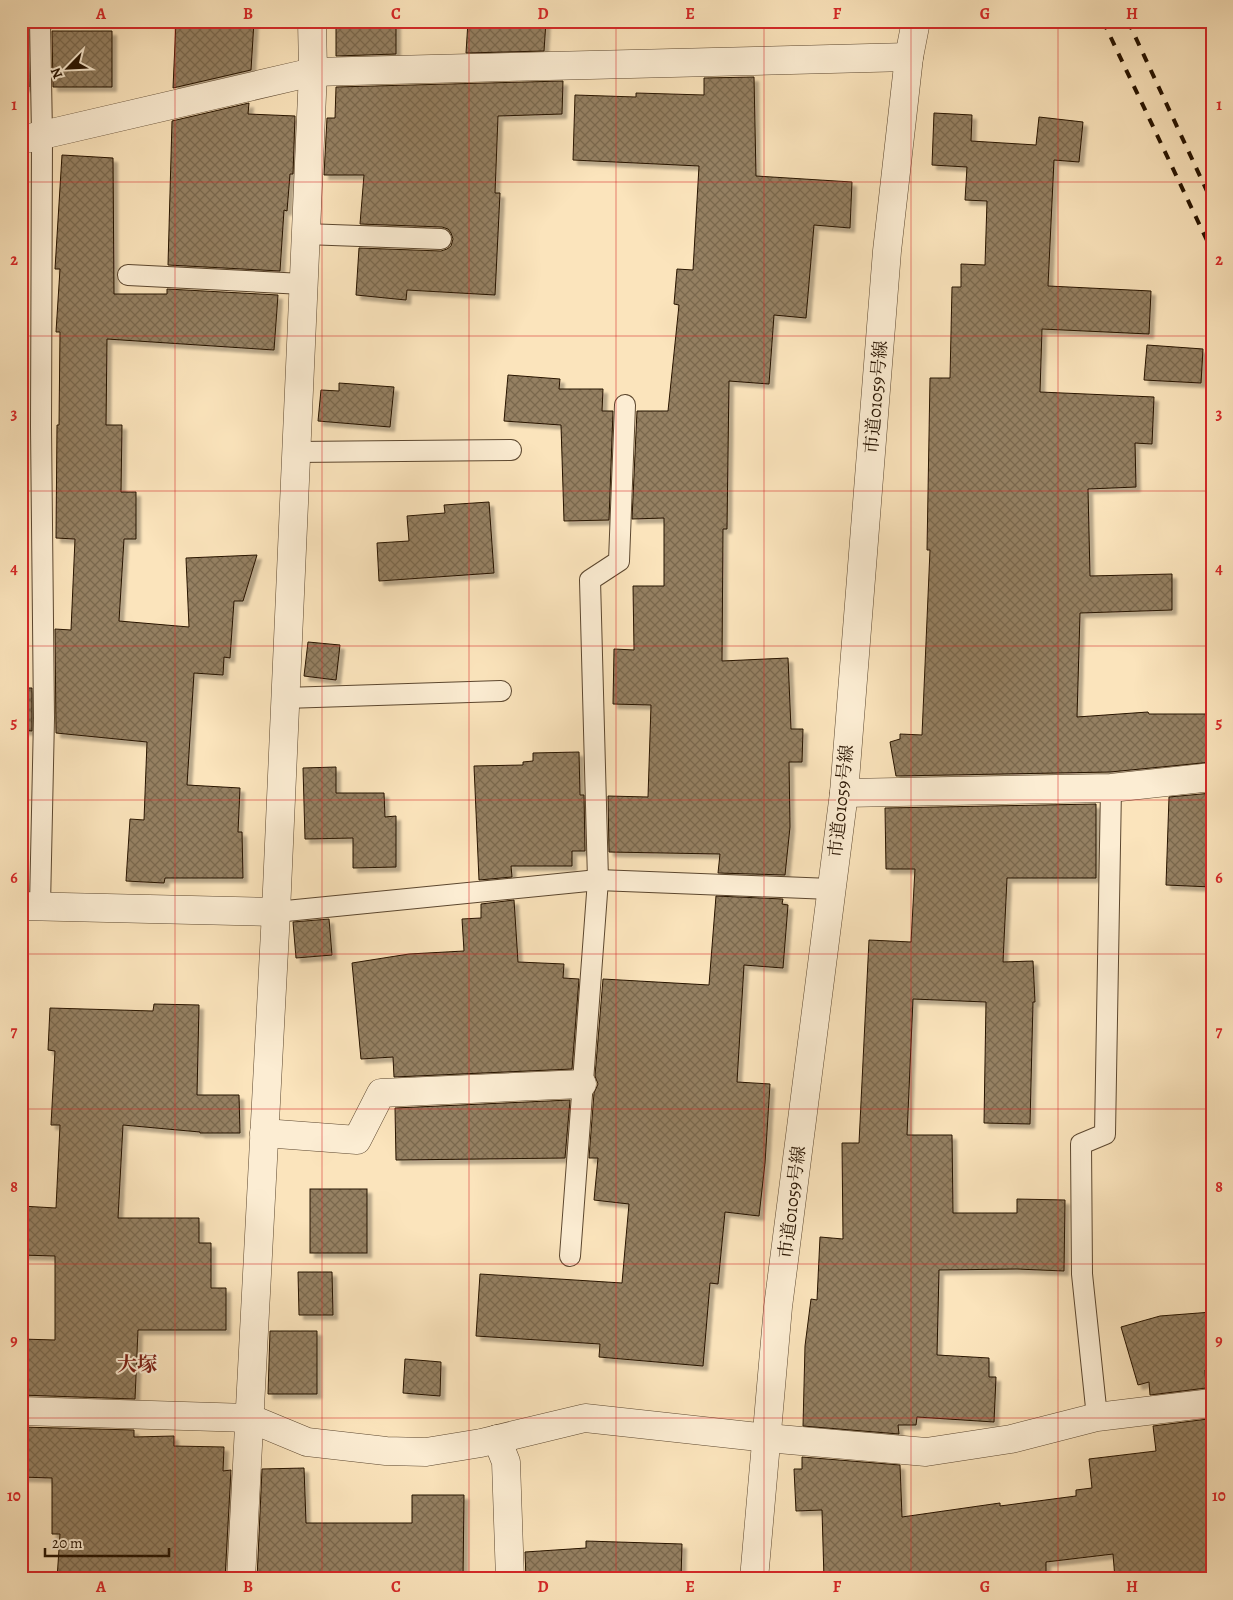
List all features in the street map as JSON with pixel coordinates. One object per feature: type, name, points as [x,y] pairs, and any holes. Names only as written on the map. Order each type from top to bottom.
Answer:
[{"type":"street","points":[[241,1579],[276,912],[312,72],[312,21]]},
{"type":"street","name":"市道01059号線","points":[[754,1579],[778,1307],[844,792],[888,251],[909,57],[916,21]]},
{"type":"street","points":[[32,137],[312,72],[909,57]]},
{"type":"street","points":[[844,792],[1111,788],[1212,777]]},
{"type":"street","points":[[30,906],[276,912]]},
{"type":"street","points":[[264,1133],[357,1140],[381,1093],[582,1084]]},
{"type":"street","points":[[21,1411],[249,1418],[307,1442],[386,1451],[426,1452],[497,1439],[585,1418],[767,1438],[926,1452],[1011,1439],[1097,1417],[1212,1403]]},
{"type":"street","points":[[497,1439],[506,1462],[510,1579]]},
{"type":"lane","points":[[30,906],[44,718],[41,427],[32,137],[40,21]]},
{"type":"lane","points":[[305,234],[441,239]]},
{"type":"lane","points":[[128,275],[303,284]]},
{"type":"lane","points":[[570,1256],[598,880],[590,580],[619,560],[625,405]]},
{"type":"lane","points":[[296,452],[511,450]]},
{"type":"lane","points":[[285,698],[501,691]]},
{"type":"lane","points":[[1097,1417],[1082,1274],[1081,1144],[1105,1134],[1111,788]]},
{"type":"lane","points":[[276,912],[598,880],[831,889]]},
{"type":"building","points":[[176,21],[254,21],[251,70],[173,88]]},
{"type":"building","points":[[336,21],[396,21],[396,54],[336,56]]},
{"type":"building","points":[[468,21],[546,21],[544,51],[466,53]]},
{"type":"building","points":[[21,31],[28,31],[29,87],[21,87]]},
{"type":"building","points":[[52,31],[112,31],[112,87],[53,87]]},
{"type":"building","points":[[754,77],[756,176],[852,182],[850,228],[814,225],[806,318],[774,315],[769,384],[729,381],[727,529],[723,529],[722,661],[788,658],[791,729],[803,729],[802,762],[789,762],[790,827],[785,875],[718,873],[720,854],[609,852],[608,796],[648,797],[651,705],[613,704],[614,649],[634,650],[633,586],[664,586],[664,518],[632,519],[637,411],[668,411],[679,305],[674,304],[677,269],[693,270],[699,166],[573,160],[575,95],[636,97],[636,93],[704,95],[704,78]]},
{"type":"building","points":[[563,81],[562,114],[498,116],[495,193],[500,193],[495,295],[407,290],[406,300],[356,295],[359,248],[441,251],[451,246],[453,239],[448,229],[442,227],[360,224],[364,175],[324,175],[327,118],[335,118],[336,87]]},
{"type":"building","points":[[249,103],[248,114],[295,116],[293,174],[290,174],[287,211],[284,210],[280,271],[168,265],[172,121]]},
{"type":"building","points":[[934,113],[972,115],[971,141],[1036,145],[1039,117],[1083,122],[1079,162],[1054,160],[1048,286],[1151,291],[1149,334],[1042,329],[1040,392],[1154,397],[1152,444],[1135,443],[1136,487],[1088,489],[1090,576],[1172,574],[1172,610],[1080,613],[1077,717],[1148,712],[1149,714],[1212,714],[1212,762],[1110,772],[896,776],[890,742],[900,739],[900,734],[922,735],[930,550],[927,550],[930,378],[950,378],[952,287],[961,287],[961,264],[985,265],[987,201],[965,200],[967,167],[932,165]]},
{"type":"building","points":[[62,155],[113,158],[114,294],[167,294],[167,289],[278,295],[274,350],[107,339],[106,425],[122,425],[121,492],[136,492],[136,539],[124,539],[119,621],[189,627],[186,558],[257,555],[243,601],[234,601],[230,658],[224,657],[223,675],[194,673],[187,785],[240,788],[238,832],[242,832],[243,878],[165,878],[164,883],[126,881],[130,819],[144,820],[147,742],[56,733],[55,629],[71,630],[75,539],[56,538],[60,332],[56,332],[60,269],[55,269]]},
{"type":"building","points":[[1147,345],[1203,349],[1201,383],[1144,380]]},
{"type":"building","points":[[508,375],[560,379],[559,389],[603,389],[602,411],[613,411],[609,520],[564,521],[561,425],[504,421]]},
{"type":"building","points":[[339,383],[394,387],[390,427],[318,421],[321,390],[339,391]]},
{"type":"building","points":[[489,502],[494,573],[379,581],[377,543],[409,541],[407,516],[445,513],[444,505]]},
{"type":"building","points":[[308,642],[340,645],[336,680],[304,676]]},
{"type":"building","points":[[21,688],[32,688],[32,731],[21,730]]},
{"type":"building","points":[[579,752],[580,795],[584,795],[585,851],[572,851],[572,866],[511,866],[512,877],[479,880],[474,766],[523,765],[523,762],[533,761],[533,753]]},
{"type":"building","points":[[336,767],[336,793],[384,793],[385,817],[396,816],[396,867],[353,868],[353,838],[305,839],[303,768]]},
{"type":"building","points":[[1212,793],[1212,887],[1166,885],[1169,797]]},
{"type":"building","points":[[1096,804],[1096,878],[1007,878],[1003,962],[1033,961],[1035,1002],[1033,1002],[1030,1124],[984,1123],[986,1002],[913,999],[907,1135],[952,1135],[953,1213],[1017,1213],[1017,1199],[1065,1200],[1064,1271],[1017,1269],[939,1270],[937,1355],[989,1358],[989,1377],[996,1377],[994,1422],[917,1417],[916,1425],[898,1425],[899,1434],[803,1426],[805,1346],[811,1299],[817,1300],[820,1237],[843,1239],[842,1143],[859,1143],[869,940],[911,942],[915,869],[886,869],[885,808]]},
{"type":"building","points":[[716,896],[783,899],[782,904],[788,905],[783,968],[744,965],[737,1082],[770,1084],[765,1163],[759,1216],[725,1212],[718,1284],[710,1283],[703,1366],[599,1357],[600,1344],[476,1336],[480,1274],[622,1283],[629,1204],[594,1200],[598,1158],[589,1158],[594,1093],[598,1084],[595,1076],[603,979],[709,985]]},
{"type":"building","points":[[514,900],[518,962],[564,964],[563,978],[579,979],[572,1069],[394,1077],[393,1057],[361,1059],[352,963],[409,954],[464,951],[462,919],[481,918],[481,904]]},
{"type":"building","points":[[329,919],[332,955],[296,958],[293,922]]},
{"type":"building","points":[[154,1004],[199,1005],[197,1095],[239,1095],[240,1133],[200,1133],[123,1125],[118,1218],[199,1218],[199,1243],[211,1243],[211,1288],[226,1288],[226,1330],[138,1330],[135,1399],[21,1395],[21,1339],[55,1340],[55,1256],[21,1255],[21,1206],[56,1208],[60,1125],[51,1125],[55,1051],[48,1050],[50,1008],[153,1011]]},
{"type":"building","points":[[570,1100],[565,1158],[396,1160],[395,1108]]},
{"type":"building","points":[[310,1189],[367,1189],[367,1253],[310,1253]]},
{"type":"building","points":[[298,1272],[332,1272],[333,1315],[299,1315]]},
{"type":"building","points":[[1212,1312],[1212,1370],[1205,1370],[1206,1388],[1150,1395],[1149,1382],[1138,1385],[1121,1327],[1160,1316]]},
{"type":"building","points":[[270,1331],[317,1331],[317,1394],[268,1394]]},
{"type":"building","points":[[405,1359],[441,1362],[440,1396],[403,1393]]},
{"type":"building","points":[[1208,1419],[1209,1435],[1212,1435],[1212,1579],[1115,1579],[1113,1554],[1046,1562],[1046,1579],[824,1579],[822,1510],[796,1511],[794,1469],[802,1469],[802,1457],[900,1465],[902,1517],[1000,1503],[1000,1506],[1076,1496],[1076,1490],[1092,1488],[1089,1459],[1156,1451],[1153,1426]]},
{"type":"building","points":[[21,1427],[134,1430],[134,1437],[174,1436],[174,1446],[224,1447],[223,1471],[231,1470],[225,1579],[57,1579],[60,1534],[52,1534],[52,1478],[21,1477]]},
{"type":"building","points":[[304,1468],[306,1523],[412,1523],[412,1495],[464,1495],[463,1579],[257,1579],[262,1469]]},
{"type":"building","points":[[586,1541],[682,1544],[681,1579],[526,1579],[525,1552],[586,1548]]},
{"type":"railway","points":[[1103,21],[1212,251]]},
{"type":"railway","points":[[1128,21],[1212,202]]},
{"type":"district","name":"大塚","points":[[137,1364]]}]
